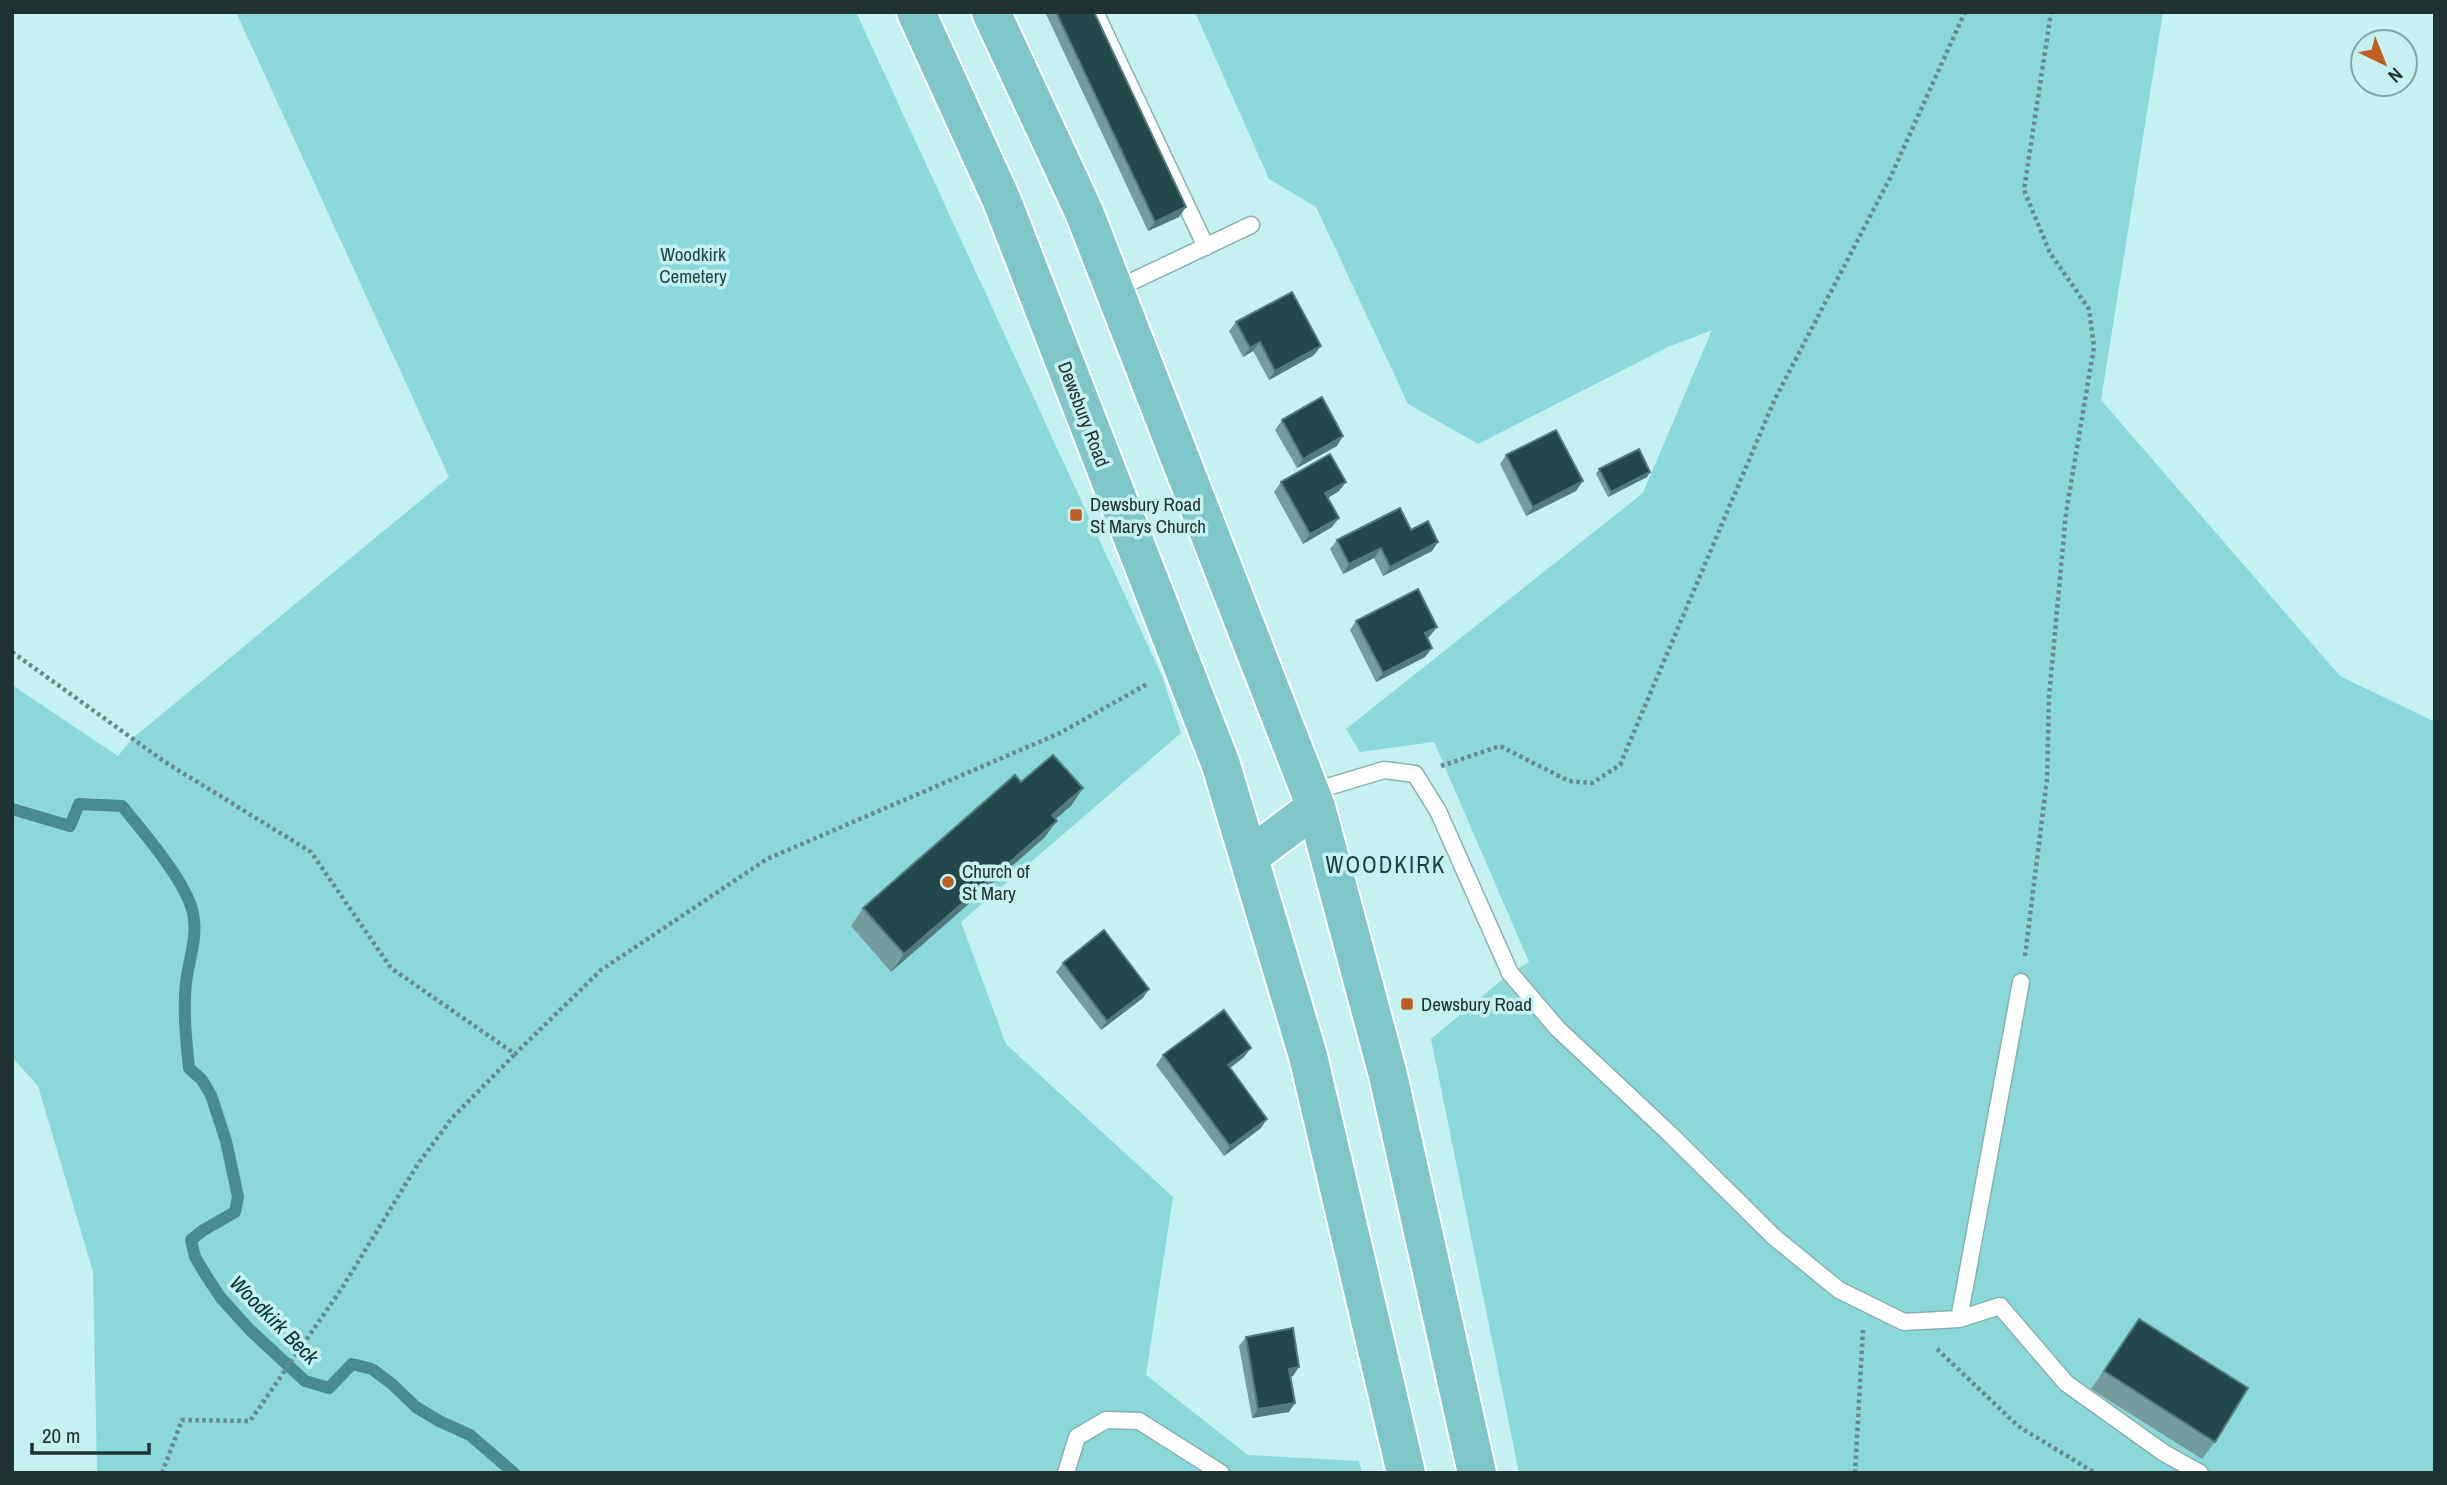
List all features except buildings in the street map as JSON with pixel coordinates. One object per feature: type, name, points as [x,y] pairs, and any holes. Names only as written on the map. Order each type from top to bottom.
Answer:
[{"type":"main road","name":"Dewsbury Road","points":[[916,12],[1002,201],[1221,765],[1308,1056],[1406,1473]]},
{"type":"main road","points":[[991,12],[1084,212],[1313,800],[1388,1075],[1477,1473]]},
{"type":"main road","points":[[1249,857],[1313,800]]},
{"type":"lane","points":[[1095,12],[1206,247]]},
{"type":"lane","points":[[1114,290],[1251,225]]},
{"type":"lane","points":[[1313,800],[1384,771],[1415,774],[1438,811],[1510,973],[1550,1020],[1774,1237],[1839,1290],[1904,1322],[1959,1320],[2000,1306],[2066,1383],[2164,1453],[2200,1473]]},
{"type":"lane","points":[[1959,1320],[2021,982]]},
{"type":"lane","points":[[1066,1473],[1077,1437],[1106,1420],[1139,1421],[1221,1473]]},
{"type":"path","points":[[1415,774],[1500,746],[1569,781],[1592,783],[1620,765],[1774,401],[1890,178],[1965,12]]},
{"type":"path","points":[[2021,982],[2047,779],[2049,697],[2066,513],[2094,347],[2089,309],[2050,253],[2024,190],[2051,12]]},
{"type":"path","points":[[12,652],[165,762],[312,852],[391,968],[514,1054]]},
{"type":"path","points":[[162,1473],[182,1420],[250,1420],[342,1288],[418,1164],[452,1118],[601,970],[767,859],[1060,733],[1151,682]]},
{"type":"path","points":[[1855,1473],[1864,1302]]},
{"type":"path","points":[[1904,1322],[1949,1359],[2018,1426],[2095,1473]]},
{"type":"green space","name":"Woodkirk Cemetery","points":[[236,12],[856,12],[1162,676],[1181,733],[961,922],[1006,1044],[1173,1197],[1146,1375],[1248,1455],[1359,1461],[1362,1473],[97,1473],[93,1272],[38,1086],[12,1057],[12,685],[118,756],[133,738],[449,477]]},
{"type":"green space","points":[[1195,12],[2163,12],[2101,400],[2340,676],[2435,722],[2435,1473],[1519,1473],[1431,1039],[1510,973],[1529,962],[1434,742],[1360,752],[1346,729],[1643,493],[1712,330],[1668,347],[1478,444],[1408,404],[1316,207],[1269,179]]},
{"type":"waterway","name":"Woodkirk Beck","points":[[12,809],[70,826],[79,804],[122,806],[163,857],[189,900],[194,931],[185,993],[189,1068],[202,1080],[211,1095],[226,1141],[238,1197],[235,1212],[191,1240],[195,1257],[221,1298],[250,1330],[305,1381],[329,1388],[352,1364],[372,1369],[416,1407],[470,1435],[514,1473]]},
{"type":"place","name":"Dewsbury Road St Marys Church","points":[[1076,515]]},
{"type":"place","name":"Church of St Mary","points":[[948,882]]},
{"type":"place","name":"Dewsbury Road","points":[[1407,1004]]},
{"type":"district","name":"WOODKIRK","points":[[1386,865]]}]
